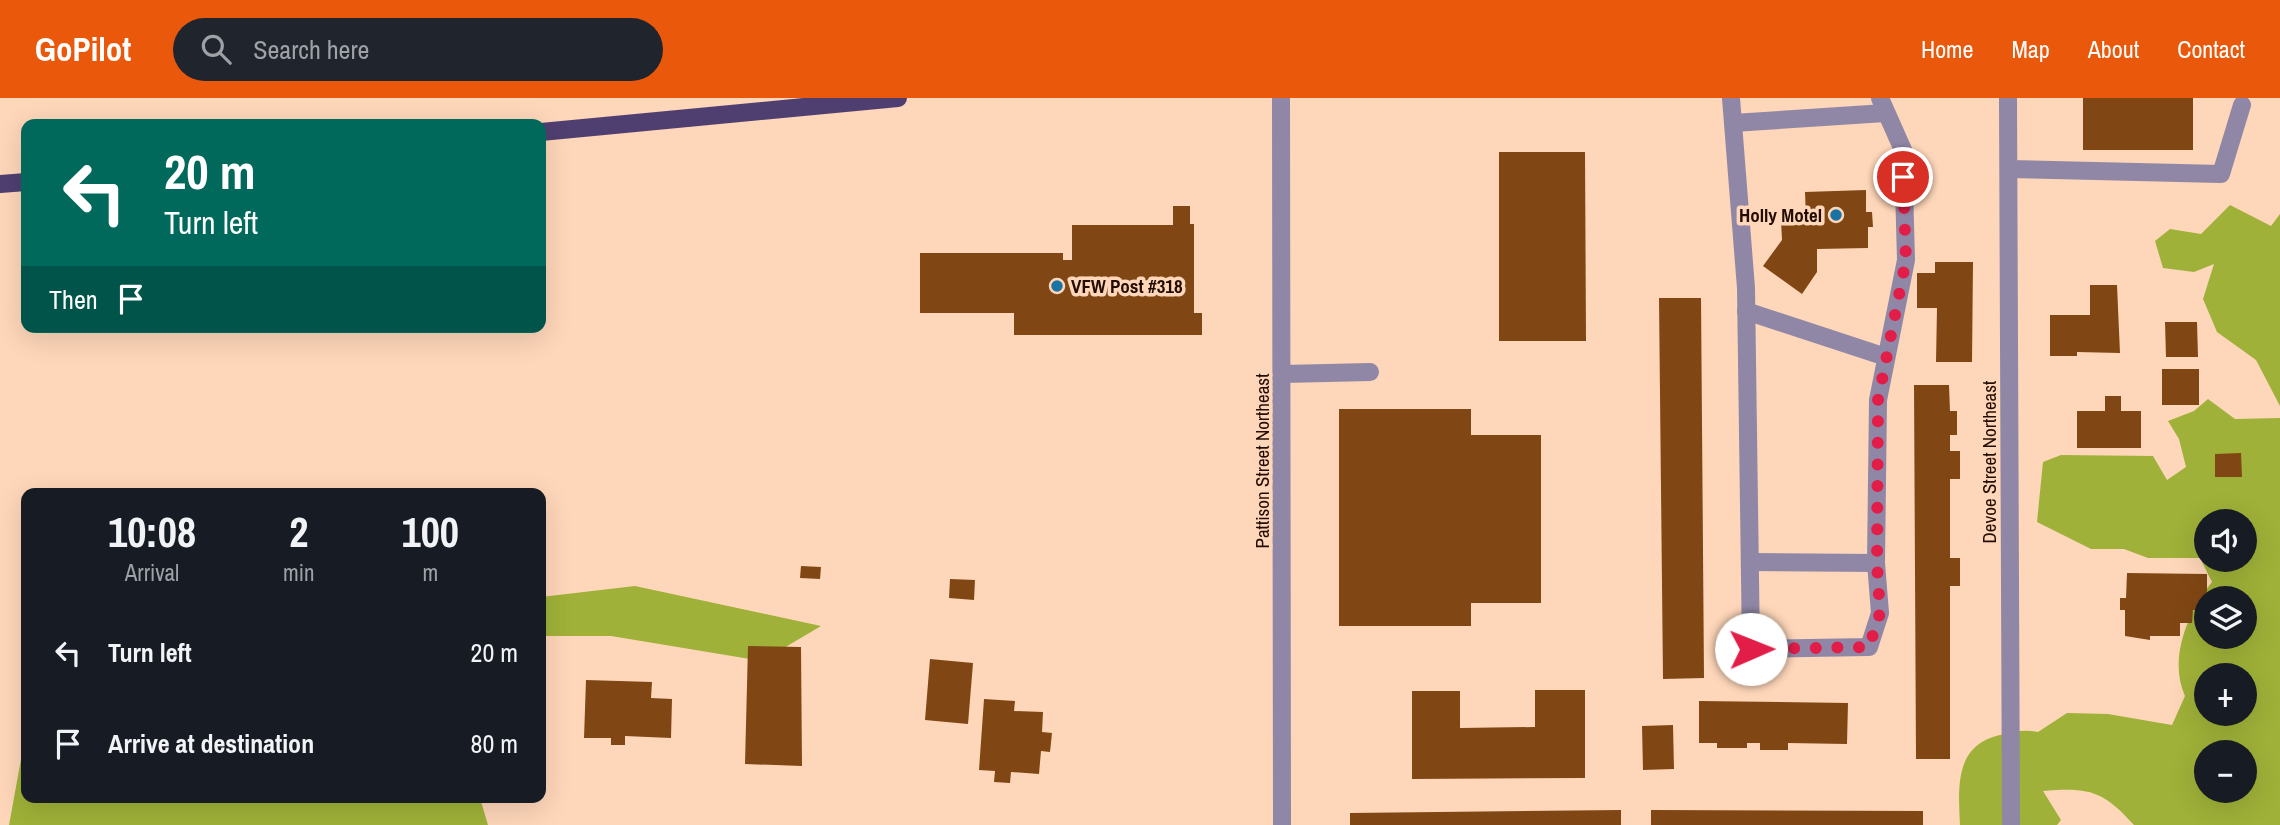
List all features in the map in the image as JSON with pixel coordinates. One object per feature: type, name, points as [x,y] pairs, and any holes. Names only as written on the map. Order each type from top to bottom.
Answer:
[{"type":"main road","points":[[546,132],[898,98]]},
{"type":"main road","points":[[0,184],[21,182]]},
{"type":"street","name":"Pattison Street Northeast","points":[[1281,98],[1282,825]]},
{"type":"street","points":[[1731,98],[1746,311],[1751,649],[1869,647],[1880,613],[1877,563],[1878,400],[1894,313],[1903,290],[1906,260],[1903,150],[1882,105],[1733,123]]},
{"type":"street","name":"Devoe Street Northeast","points":[[2008,98],[2011,825]]},
{"type":"street","points":[[2009,169],[2221,174],[2242,105]]},
{"type":"street","points":[[1746,311],[1886,356]]},
{"type":"street","points":[[1283,374],[1370,372]]},
{"type":"street","points":[[1749,562],[1877,563]]},
{"type":"green space","points":[[2230,205],[2271,226],[2280,214],[2280,406],[2256,360],[2217,332],[2203,299],[2214,264],[2194,272],[2163,268],[2155,241],[2170,229],[2201,234]]},
{"type":"green space","points":[[2208,399],[2235,419],[2280,418],[2280,825],[2134,825],[2103,798],[2094,793],[2072,790],[2043,791],[2061,820],[2057,825],[1960,825],[1962,769],[1974,748],[1985,740],[2014,732],[2038,732],[2067,713],[2108,714],[2172,725],[2185,696],[2180,682],[2180,652],[2183,636],[2194,609],[2194,649],[2257,649],[2257,586],[2209,586],[2212,582],[2207,572],[2257,572],[2257,509],[2194,509],[2194,558],[2148,558],[2124,549],[2091,549],[2037,522],[2043,462],[2061,455],[2153,456],[2167,480],[2186,467],[2179,439],[2168,421],[2194,411]]},
{"type":"green space","points":[[635,586],[821,626],[762,661],[611,636],[546,636],[546,596]]},
{"type":"green space","points":[[21,759],[21,803],[481,803],[488,825],[9,825]]},
{"type":"building","points":[[2083,98],[2193,98],[2193,150],[2083,150]]},
{"type":"building","points":[[1499,152],[1585,152],[1586,341],[1499,341]]},
{"type":"building","points":[[1866,190],[1866,212],[1872,212],[1873,227],[1868,227],[1868,248],[1817,249],[1817,272],[1802,294],[1763,266],[1782,240],[1781,220],[1806,219],[1805,192]]},
{"type":"building","name":"VFW Post #318","points":[[1173,206],[1190,206],[1190,224],[1194,224],[1194,313],[1202,313],[1202,335],[1014,335],[1014,313],[920,313],[920,253],[1063,253],[1063,260],[1072,260],[1072,225],[1173,225]]},
{"type":"building","points":[[1935,262],[1973,262],[1972,362],[1936,362],[1937,308],[1917,308],[1917,273],[1935,273]]},
{"type":"building","points":[[2090,285],[2117,285],[2120,353],[2077,352],[2077,356],[2050,356],[2050,315],[2090,315]]},
{"type":"building","points":[[1659,298],[1701,298],[1704,678],[1663,679]]},
{"type":"building","points":[[2165,322],[2197,322],[2198,357],[2166,357]]},
{"type":"building","points":[[2162,369],[2199,369],[2199,405],[2162,405]]},
{"type":"building","points":[[1914,385],[1949,385],[1950,411],[1957,411],[1957,435],[1950,435],[1950,451],[1960,451],[1960,479],[1950,479],[1950,558],[1960,558],[1960,586],[1950,586],[1950,759],[1916,759]]},
{"type":"building","points":[[2105,396],[2121,396],[2121,411],[2141,411],[2141,448],[2077,448],[2077,411],[2105,411]]},
{"type":"building","points":[[1339,409],[1471,409],[1471,435],[1541,435],[1541,603],[1471,603],[1471,626],[1339,626]]},
{"type":"building","points":[[2241,453],[2242,477],[2215,477],[2215,454]]},
{"type":"building","points":[[801,566],[821,567],[820,579],[800,578]]},
{"type":"building","points":[[2127,573],[2207,574],[2207,586],[2194,586],[2192,623],[2180,623],[2180,636],[2150,636],[2150,640],[2125,636],[2125,610],[2120,610],[2120,598],[2126,598]]},
{"type":"building","points":[[950,579],[975,580],[974,600],[949,598]]},
{"type":"building","points":[[748,646],[801,647],[802,766],[745,764]]},
{"type":"building","points":[[930,659],[973,663],[968,724],[925,720]]},
{"type":"building","points":[[586,680],[652,682],[651,698],[672,699],[671,738],[625,736],[625,745],[611,745],[611,738],[584,738]]},
{"type":"building","points":[[1535,690],[1585,690],[1585,778],[1412,779],[1412,691],[1460,691],[1460,728],[1535,727]]},
{"type":"building","points":[[984,699],[1015,701],[1014,711],[1043,712],[1042,732],[1052,733],[1050,752],[1041,751],[1039,774],[1011,772],[1010,783],[994,782],[995,771],[979,770]]},
{"type":"building","points":[[1699,701],[1848,703],[1847,744],[1788,743],[1788,750],[1760,750],[1760,743],[1747,743],[1747,748],[1717,748],[1717,743],[1699,743]]},
{"type":"building","points":[[1673,725],[1674,769],[1643,770],[1642,726]]},
{"type":"building","points":[[1621,810],[1621,825],[1350,825],[1350,813]]},
{"type":"building","points":[[1651,810],[1923,811],[1923,825],[1651,825]]},
{"type":"place","name":"Holly Motel","points":[[1836,215]]},
{"type":"place","name":"VFW Post #318","points":[[1057,286]]},
{"type":"route","points":[[1751,649],[1869,647],[1875,630],[1880,613],[1877,563],[1878,400],[1894,313],[1903,290],[1906,260],[1903,177]]}]
